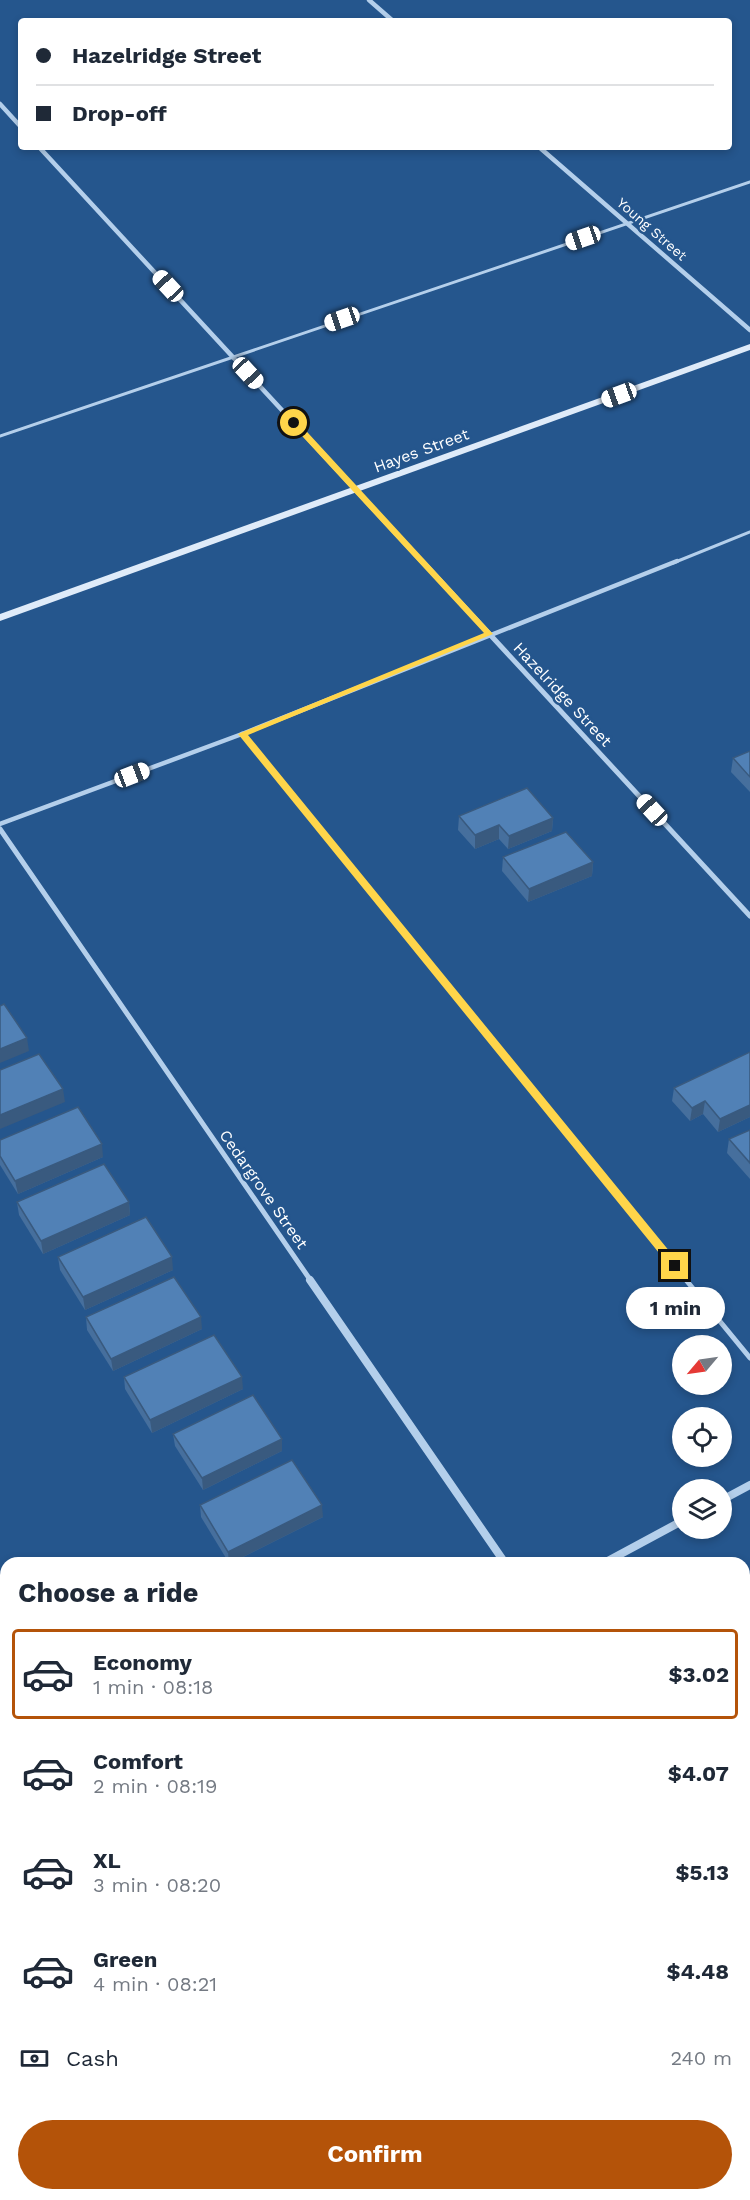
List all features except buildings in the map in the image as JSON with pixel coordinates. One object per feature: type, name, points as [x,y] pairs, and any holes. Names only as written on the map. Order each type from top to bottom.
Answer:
[{"type":"street","points":[[369,0],[390,18]]},
{"type":"street","points":[[0,104],[18,124]]},
{"type":"street","name":"Hazelridge Street","points":[[42,150],[750,916]]},
{"type":"street","name":"Young Street","points":[[542,150],[750,330]]},
{"type":"street","name":"Hayes Street","points":[[0,618],[750,347]]},
{"type":"street","name":"Cedargrove Street","points":[[0,829],[501,1557]]},
{"type":"street","points":[[732,1495],[750,1485]]},
{"type":"street","points":[[615,1557],[672,1526]]},
{"type":"lane","points":[[0,436],[750,182]]},
{"type":"lane","points":[[0,825],[242,734],[750,532]]},
{"type":"lane","points":[[242,734],[750,1358]]},
{"type":"route","points":[[294,423],[489,634],[242,734],[675,1266]]}]
